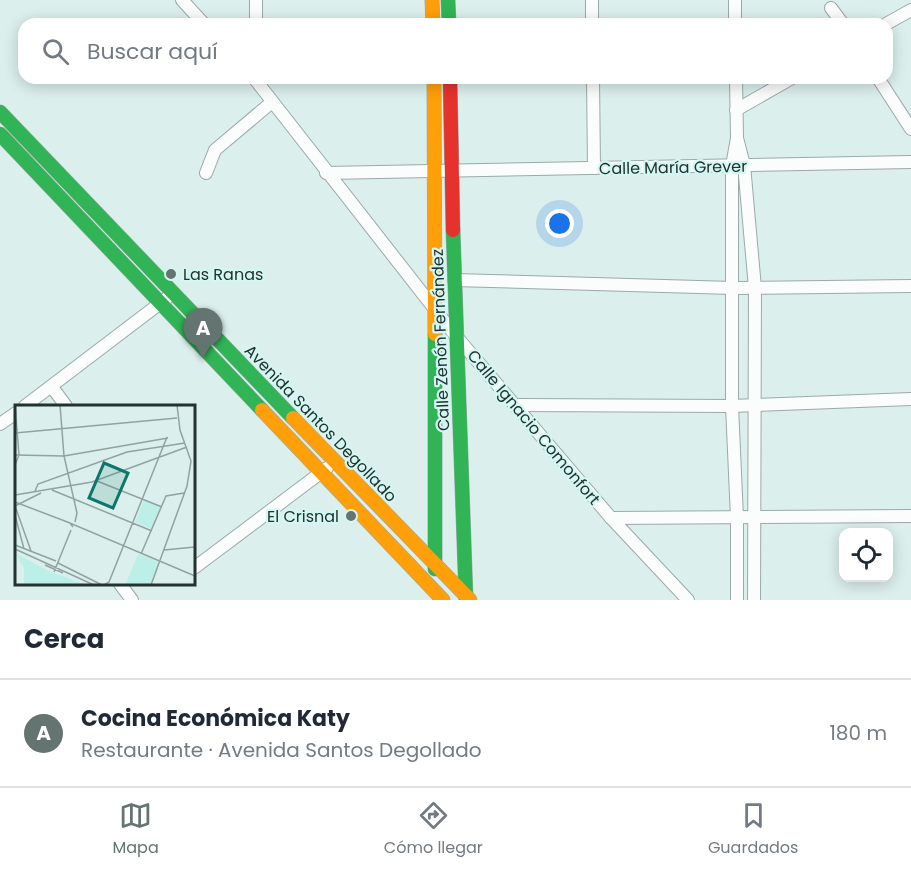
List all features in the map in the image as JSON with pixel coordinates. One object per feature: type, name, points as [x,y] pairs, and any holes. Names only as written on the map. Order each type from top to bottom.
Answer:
[{"type":"main road","points":[[432,0],[433,18]]},
{"type":"main road","points":[[448,0],[449,18]]},
{"type":"main road","name":"Calle Zenón Fernández","points":[[434,84],[435,564],[439,595]]},
{"type":"main road","name":"Calle Zenón Fernández","points":[[450,84],[455,335],[467,598]]},
{"type":"main road","name":"Avenida Santos Degollado","points":[[0,112],[174,292],[334,463],[467,598]]},
{"type":"main road","name":"Avenida Santos Degollado","points":[[0,134],[439,595]]},
{"type":"street","points":[[182,0],[198,18]]},
{"type":"street","points":[[256,0],[256,18]]},
{"type":"street","points":[[592,0],[592,18]]},
{"type":"street","points":[[735,0],[735,18]]},
{"type":"street","points":[[831,8],[838,18]]},
{"type":"street","points":[[893,20],[911,9]]},
{"type":"street","name":"Calle Ignacio Comonfort","points":[[259,84],[326,173],[433,304],[455,335],[611,518],[688,600]]},
{"type":"street","points":[[593,84],[594,168]]},
{"type":"street","points":[[736,84],[738,166],[733,288],[732,406],[737,518],[737,600]]},
{"type":"street","points":[[736,110],[782,84]]},
{"type":"street","points":[[882,84],[911,129]]},
{"type":"street","points":[[206,173],[215,150],[272,102]]},
{"type":"street","name":"Calle María Grever","points":[[326,173],[911,162]]},
{"type":"street","points":[[738,166],[755,288],[754,600]]},
{"type":"street","points":[[454,280],[733,288],[911,286]]},
{"type":"street","points":[[26,405],[174,292]]},
{"type":"street","points":[[52,387],[65,405]]},
{"type":"street","points":[[516,405],[753,406],[911,399]]},
{"type":"street","points":[[0,424],[15,413]]},
{"type":"street","points":[[195,567],[334,463]]},
{"type":"street","points":[[611,518],[911,516]]},
{"type":"street","points":[[121,585],[132,600]]},
{"type":"traffic: fast","points":[[448,0],[449,18]]},
{"type":"traffic: fast","points":[[0,112],[293,418]]},
{"type":"traffic: fast","points":[[0,134],[262,410]]},
{"type":"traffic: fast","points":[[453,230],[466,599]]},
{"type":"traffic: fast","points":[[435,334],[435,569]]},
{"type":"traffic: slow","points":[[432,0],[433,18]]},
{"type":"traffic: slow","points":[[434,84],[435,334]]},
{"type":"traffic: slow","points":[[262,410],[443,600]]},
{"type":"traffic: slow","points":[[293,418],[470,600]]},
{"type":"traffic: jam","points":[[450,84],[453,230]]},
{"type":"place","name":"Las Ranas","points":[[171,274]]},
{"type":"place","name":"Cocina Económica Katy","points":[[203,358]]},
{"type":"place","name":"El Crisnal","points":[[351,516]]}]
